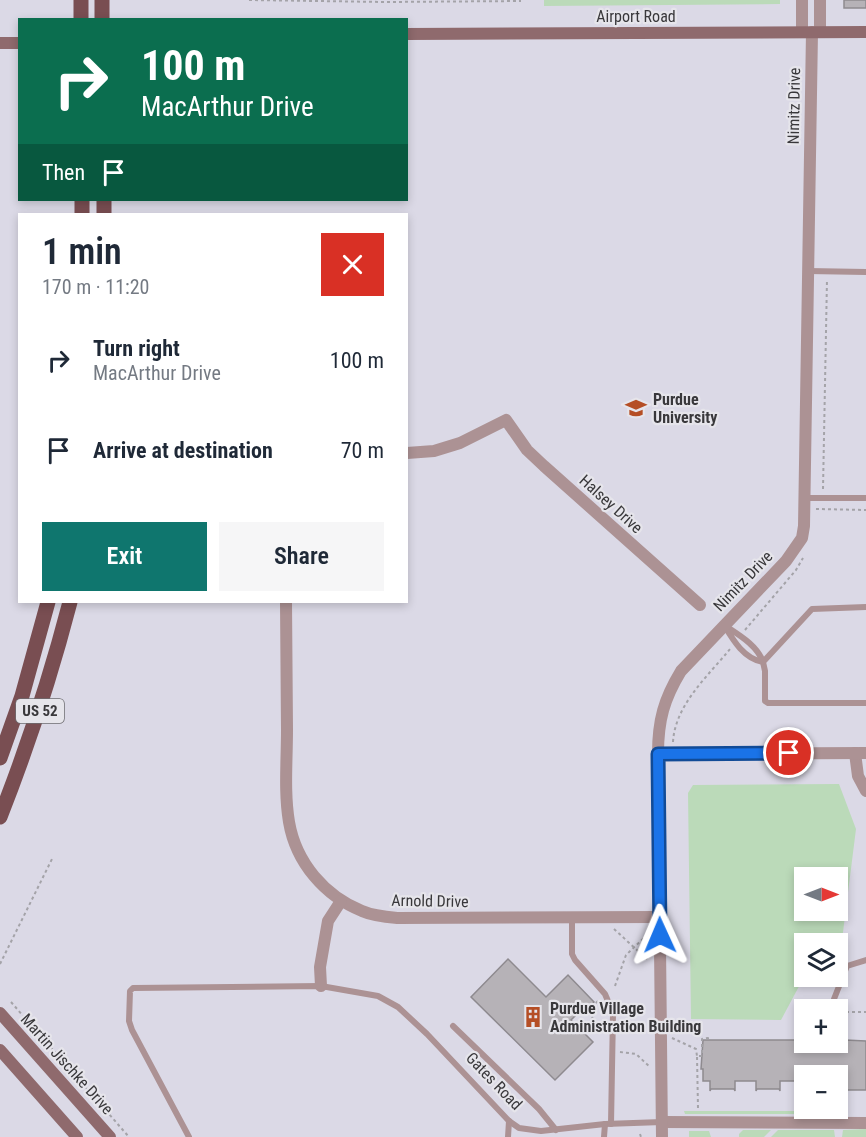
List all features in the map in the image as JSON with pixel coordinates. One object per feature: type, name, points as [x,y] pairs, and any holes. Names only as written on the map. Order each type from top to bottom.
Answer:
[{"type":"main road","points":[[81,0],[81,18]]},
{"type":"main road","points":[[102,0],[102,18]]},
{"type":"main road","name":"US 52","points":[[0,758],[22,696],[48,603]]},
{"type":"main road","name":"US 52","points":[[0,817],[43,702],[70,603]]},
{"type":"street","points":[[802,0],[811,32]]},
{"type":"street","points":[[811,32],[820,0]]},
{"type":"street","name":"Nimitz Drive","points":[[662,1137],[658,754],[661,713],[669,692],[681,671],[786,561],[797,547],[804,526],[811,32]]},
{"type":"street","name":"Airport Road","points":[[408,34],[866,32]]},
{"type":"street","points":[[0,43],[18,43]]},
{"type":"street","name":"Halsey Drive","points":[[408,453],[434,451],[460,443],[506,420],[527,450],[700,605]]},
{"type":"street","name":"Arnold Drive","points":[[286,603],[289,824],[296,848],[306,866],[341,901],[363,912],[398,918],[659,917]]},
{"type":"street","points":[[658,754],[860,753],[858,776],[866,791]]},
{"type":"street","points":[[321,986],[320,968],[328,921],[341,901]]},
{"type":"street","name":"Martin Jischke Drive","points":[[0,1013],[110,1137]]},
{"type":"street","points":[[0,1050],[77,1137]]},
{"type":"street","name":"Gates Road","points":[[663,1122],[866,1123]]},
{"type":"lane","points":[[808,271],[866,272]]},
{"type":"lane","points":[[806,498],[866,498]]},
{"type":"lane","points":[[763,662],[812,609],[866,608]]},
{"type":"lane","points":[[724,625],[760,653],[765,671],[765,700],[768,703],[866,703]]},
{"type":"lane","points":[[724,625],[735,643],[754,661],[763,662]]},
{"type":"lane","points":[[572,917],[572,954],[605,994],[611,1006],[614,1052],[608,1124],[604,1137]]},
{"type":"lane","points":[[834,999],[847,966],[866,960]]},
{"type":"lane","name":"Gates Road","points":[[189,1137],[132,1030],[129,1021],[130,991],[133,988],[321,986],[378,996],[398,1007],[427,1034],[508,1121],[519,1128],[530,1131],[556,1130],[608,1124],[663,1122]]},
{"type":"lane","points":[[453,1026],[539,1109],[556,1130]]},
{"type":"lane","points":[[508,1121],[508,1137]]},
{"type":"path","points":[[249,0],[385,3],[521,1]]},
{"type":"path","points":[[823,498],[827,271]]},
{"type":"path","points":[[815,516],[815,509],[866,510]]},
{"type":"path","points":[[741,636],[796,570],[807,550]]},
{"type":"path","points":[[673,754],[675,727],[682,710],[735,643]]},
{"type":"path","points":[[0,964],[53,857]]},
{"type":"path","points":[[614,929],[649,961]]},
{"type":"path","points":[[615,986],[621,973],[622,963],[633,947],[648,934]]},
{"type":"path","points":[[598,1001],[586,1012],[606,1031],[614,1035]]},
{"type":"path","points":[[10,1002],[129,1137]]},
{"type":"path","points":[[848,1011],[866,1012]]},
{"type":"path","points":[[672,1038],[696,1049],[700,1066],[698,1108]]},
{"type":"path","points":[[697,1056],[702,1056],[702,1039],[708,1038],[708,1041]]},
{"type":"path","points":[[614,1052],[636,1054],[651,1068]]},
{"type":"shaded area","name":"Purdue University","points":[[0,0],[866,0],[866,1137],[0,1137]]},
{"type":"green space","points":[[544,0],[780,0],[780,4],[544,6]]},
{"type":"green space","points":[[839,784],[856,829],[848,892],[848,867],[794,867],[794,921],[844,921],[843,933],[794,933],[794,987],[799,987],[781,1020],[691,1019],[688,793],[693,785]]},
{"type":"green space","points":[[684,1111],[794,1111],[794,1114],[685,1114]]},
{"type":"green space","points":[[866,1129],[866,1137],[842,1137],[843,1130]]},
{"type":"green space","points":[[743,1130],[771,1130],[764,1137],[739,1137]]},
{"type":"green space","points":[[778,1130],[834,1130],[835,1137],[771,1137]]},
{"type":"green space","points":[[689,1131],[709,1131],[711,1137],[689,1137]]},
{"type":"building","points":[[844,0],[866,0],[866,8],[844,8]]},
{"type":"building","name":"Purdue Village Administration Building","points":[[508,959],[546,997],[568,975],[594,1002],[582,1014],[577,1014],[571,1020],[593,1042],[555,1080],[471,997]]},
{"type":"building","points":[[703,1040],[794,1040],[794,1053],[848,1053],[848,1040],[866,1041],[866,1090],[848,1090],[848,1065],[794,1065],[794,1081],[780,1081],[780,1091],[779,1089],[757,1089],[756,1091],[756,1081],[735,1081],[735,1091],[734,1089],[711,1089],[710,1091],[710,1081],[703,1081],[703,1069],[701,1069]]},
{"type":"place","name":"Purdue University","points":[[636,408]]},
{"type":"place","name":"Purdue Village Administration Building","points":[[533,1017]]},
{"type":"route","points":[[660,935],[658,754],[789,753]]}]
